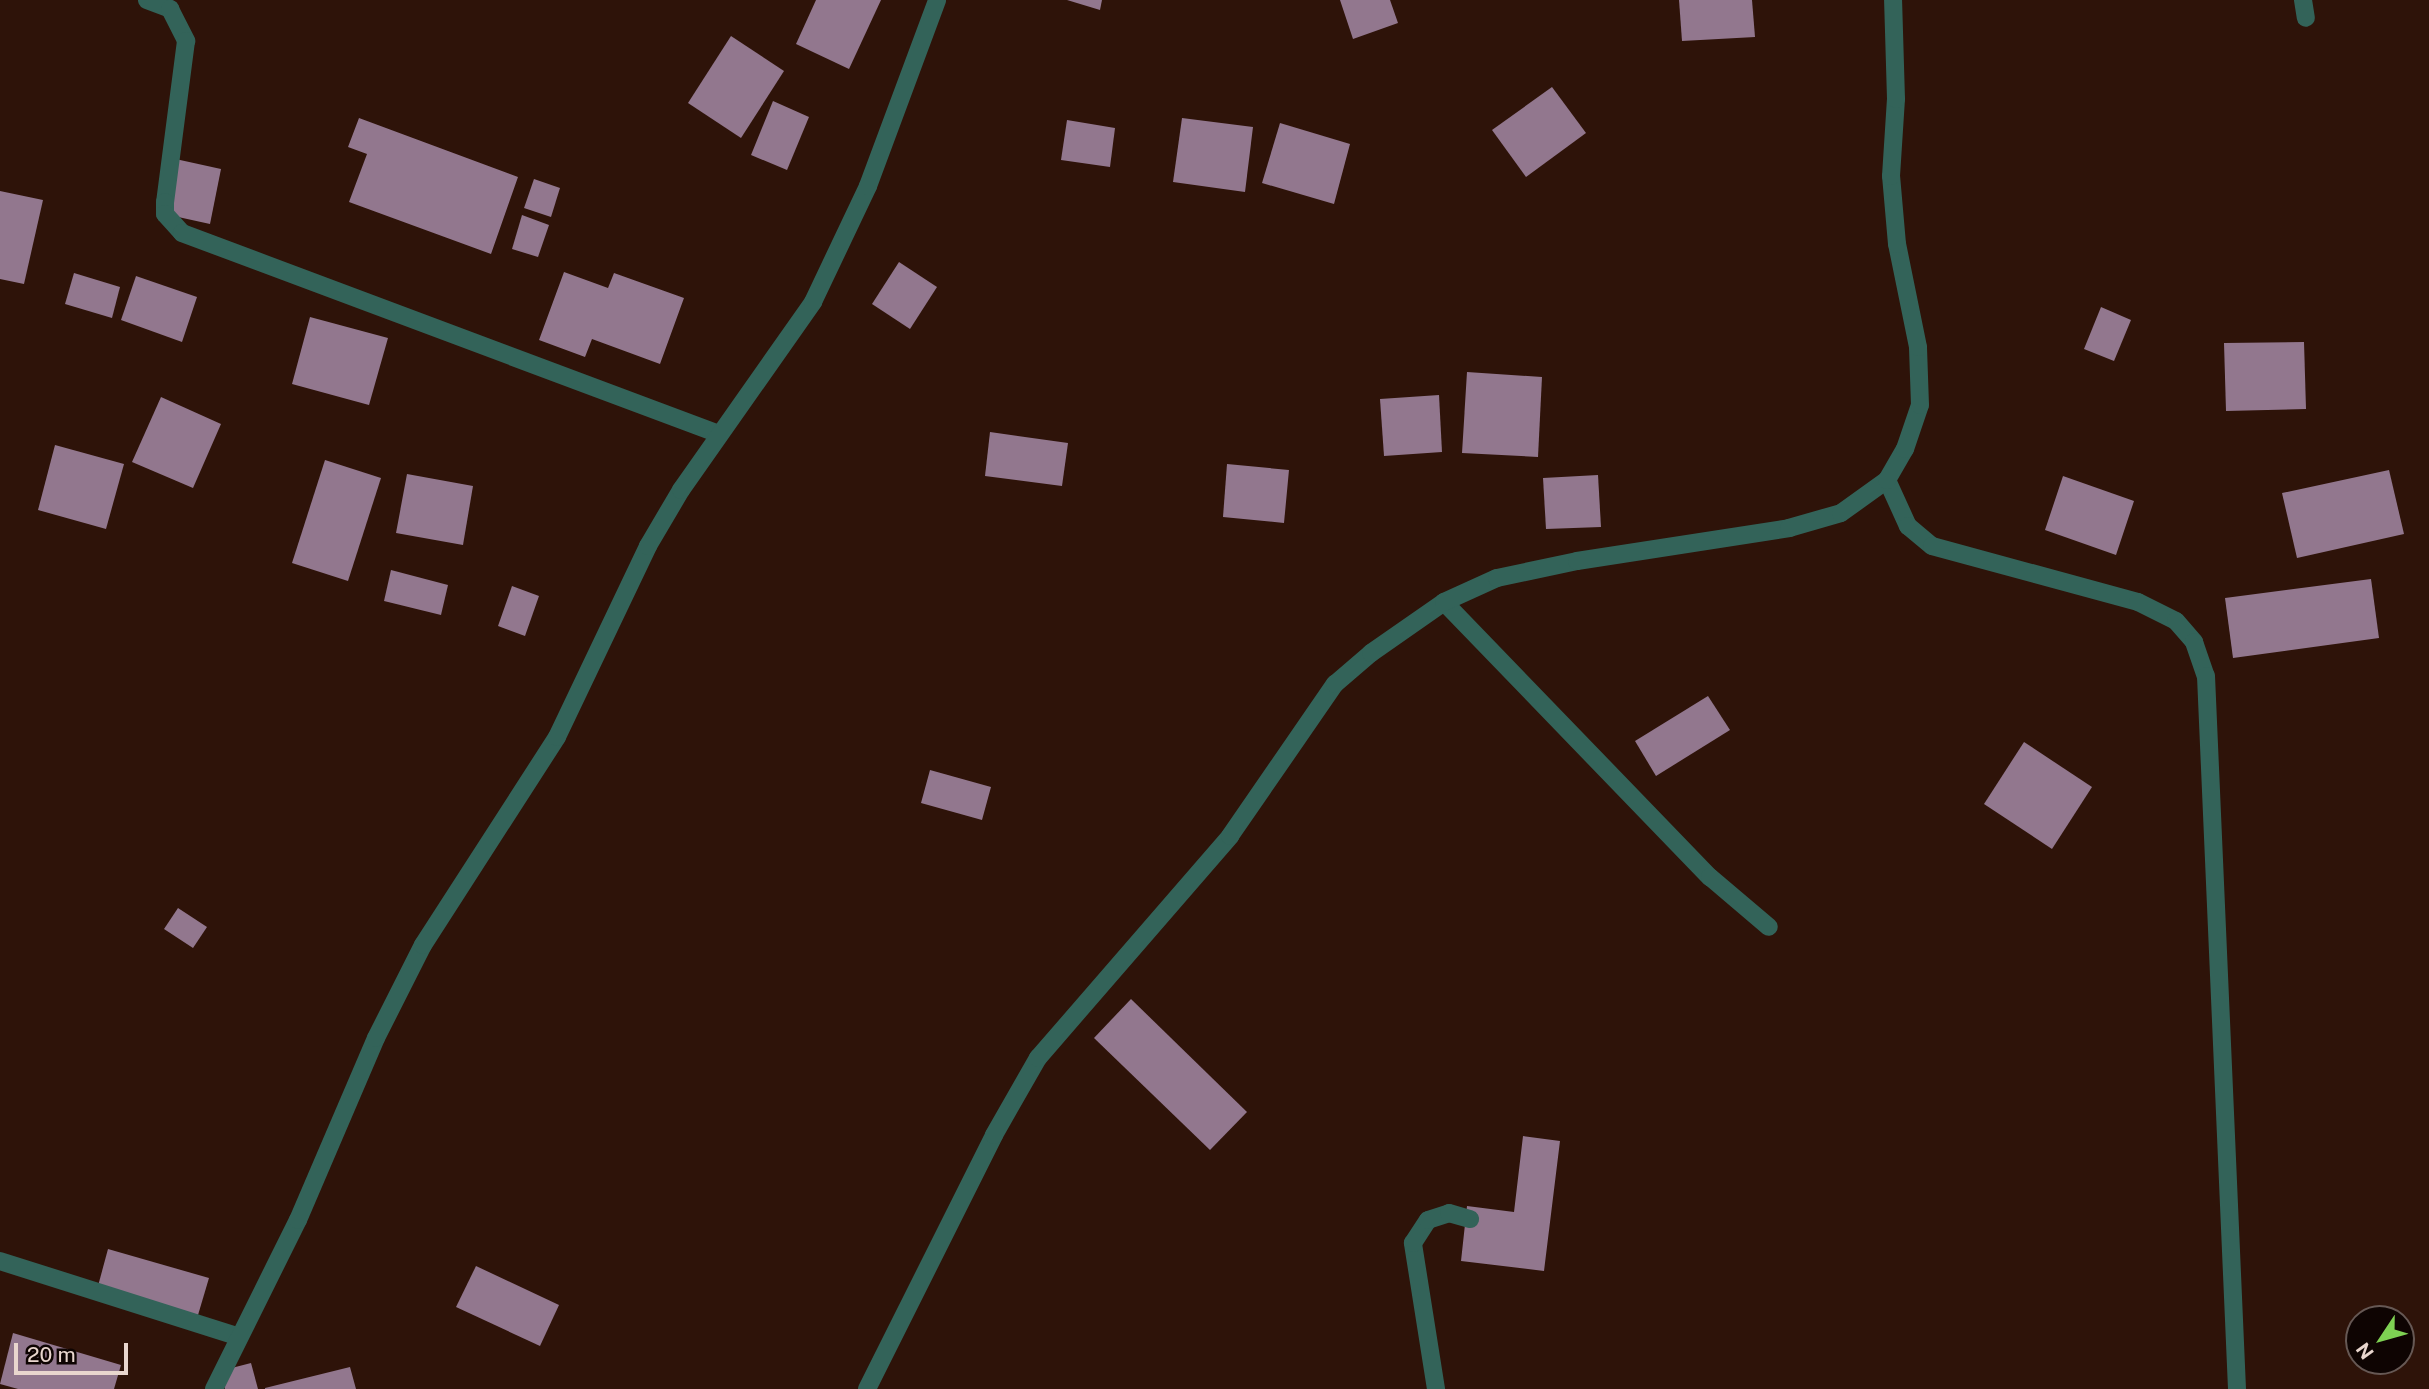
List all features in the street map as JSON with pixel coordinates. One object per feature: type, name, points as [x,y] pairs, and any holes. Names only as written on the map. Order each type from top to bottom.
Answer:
[{"type":"street","points":[[147,0],[170,9],[186,41],[165,202],[165,214],[182,233],[719,434]]},
{"type":"street","points":[[214,1389],[298,1220],[376,1038],[423,945],[557,737],[648,546],[719,434],[813,302],[841,246],[937,0]]},
{"type":"street","points":[[867,1389],[988,1146],[1038,1058],[1230,836],[1335,684],[1371,653],[1444,602],[1497,578],[1564,564],[1788,528],[1841,513],[1887,480],[1905,450],[1920,405],[1918,347],[1897,244],[1891,176],[1896,100],[1893,0]]},
{"type":"street","points":[[1887,480],[1908,526],[1932,546],[2138,602],[2176,621],[2194,642],[2206,676],[2237,1389]]},
{"type":"street","points":[[1444,602],[1710,877],[1769,927]]},
{"type":"street","points":[[1436,1389],[1413,1242],[1428,1220],[1449,1213],[1469,1219]]},
{"type":"street","points":[[0,1261],[239,1337]]},
{"type":"building","points":[[816,0],[881,0],[849,69],[796,44]]},
{"type":"building","points":[[1067,0],[1102,0],[1100,10]]},
{"type":"building","points":[[1340,0],[1390,0],[1398,23],[1353,39]]},
{"type":"building","points":[[1679,0],[1752,0],[1755,37],[1682,41]]},
{"type":"building","points":[[731,36],[784,71],[741,138],[688,103]]},
{"type":"building","points":[[1552,87],[1586,133],[1526,177],[1492,130]]},
{"type":"building","points":[[773,101],[809,117],[787,170],[751,155]]},
{"type":"building","points":[[359,118],[518,177],[491,254],[349,202],[367,154],[348,147]]},
{"type":"building","points":[[1182,118],[1253,127],[1245,192],[1173,182]]},
{"type":"building","points":[[1067,120],[1115,128],[1110,167],[1061,160]]},
{"type":"building","points":[[1280,123],[1350,144],[1334,204],[1262,183]]},
{"type":"building","points":[[171,158],[221,169],[210,224],[160,213]]},
{"type":"building","points":[[534,179],[560,188],[551,217],[524,208]]},
{"type":"building","points":[[0,191],[43,200],[24,284],[0,279]]},
{"type":"building","points":[[522,215],[549,225],[538,257],[512,249]]},
{"type":"building","points":[[899,262],[937,287],[910,329],[872,304]]},
{"type":"building","points":[[564,272],[608,288],[614,273],[684,298],[660,364],[592,339],[585,357],[539,340]]},
{"type":"building","points":[[74,273],[120,287],[112,318],[65,304]]},
{"type":"building","points":[[136,276],[197,297],[182,342],[121,320]]},
{"type":"building","points":[[2101,307],[2131,320],[2114,361],[2084,349]]},
{"type":"building","points":[[310,317],[388,338],[369,405],[292,384]]},
{"type":"building","points":[[2304,342],[2306,409],[2226,411],[2224,343]]},
{"type":"building","points":[[1467,372],[1542,377],[1538,457],[1462,453]]},
{"type":"building","points":[[1439,395],[1442,452],[1384,456],[1380,399]]},
{"type":"building","points":[[161,397],[221,424],[193,488],[132,462]]},
{"type":"building","points":[[990,432],[1068,443],[1062,486],[985,476]]},
{"type":"building","points":[[55,445],[124,464],[106,529],[38,510]]},
{"type":"building","points":[[325,460],[381,478],[348,581],[292,563]]},
{"type":"building","points":[[1227,464],[1289,470],[1284,523],[1223,517]]},
{"type":"building","points":[[2389,470],[2404,534],[2297,558],[2282,493]]},
{"type":"building","points":[[407,474],[473,486],[463,545],[396,533]]},
{"type":"building","points":[[1598,475],[1601,527],[1546,529],[1543,478]]},
{"type":"building","points":[[2063,476],[2134,501],[2116,555],[2045,530]]},
{"type":"building","points":[[391,570],[448,585],[441,615],[384,601]]},
{"type":"building","points":[[2371,579],[2379,638],[2233,658],[2225,598]]},
{"type":"building","points":[[512,586],[539,596],[525,636],[498,626]]},
{"type":"building","points":[[1708,696],[1730,730],[1656,776],[1635,741]]},
{"type":"building","points":[[2024,742],[2092,787],[2052,849],[1984,804]]},
{"type":"building","points":[[930,770],[991,787],[982,820],[921,803]]},
{"type":"building","points":[[178,908],[207,927],[193,948],[164,929]]},
{"type":"building","points":[[1131,999],[1247,1112],[1210,1150],[1094,1038]]},
{"type":"building","points":[[1523,1136],[1560,1141],[1544,1271],[1461,1261],[1467,1206],[1514,1212]]},
{"type":"building","points":[[108,1249],[209,1278],[198,1315],[98,1286]]},
{"type":"building","points":[[476,1266],[559,1305],[540,1346],[456,1307]]},
{"type":"building","points":[[13,1333],[121,1365],[114,1389],[18,1389],[0,1384]]},
{"type":"building","points":[[251,1363],[258,1389],[225,1389],[220,1371]]},
{"type":"building","points":[[350,1367],[356,1389],[265,1389],[265,1388]]}]
